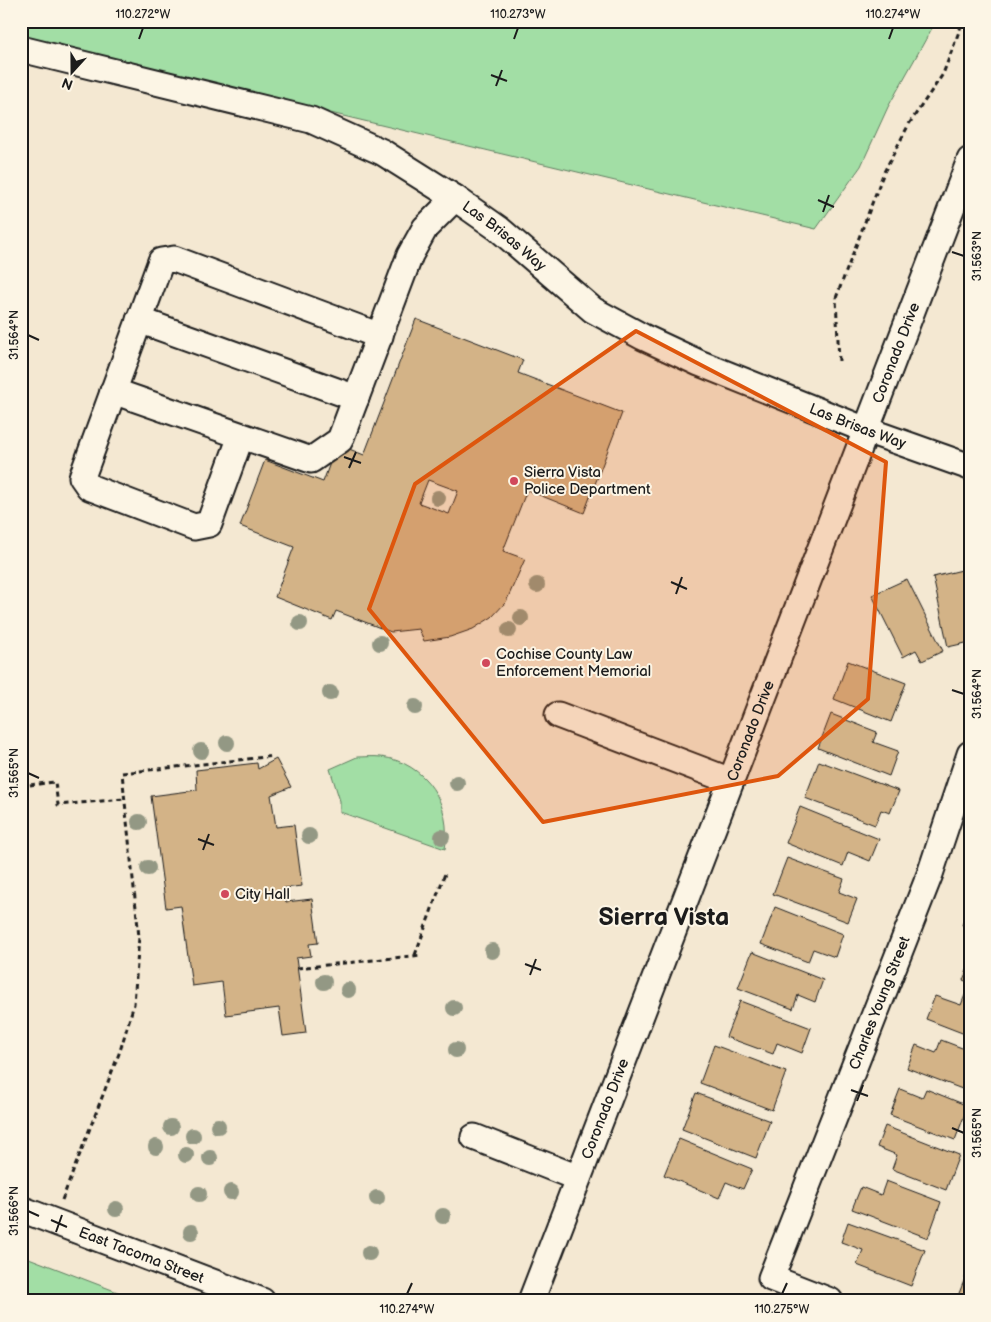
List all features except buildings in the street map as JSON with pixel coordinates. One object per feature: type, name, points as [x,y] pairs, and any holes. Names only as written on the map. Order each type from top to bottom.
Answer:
[{"type":"street","name":"Las Brisas Way","points":[[21,49],[311,120],[382,152],[455,198],[499,229],[593,310],[643,337],[699,363],[866,430],[970,467]]},
{"type":"street","name":"Coronado Drive","points":[[531,1301],[970,160]]},
{"type":"street","points":[[113,391],[310,460],[340,440],[410,255],[425,228],[455,198]]},
{"type":"street","points":[[241,436],[209,524],[194,528],[89,486],[82,477],[161,262],[174,259],[380,336]]},
{"type":"street","points":[[139,320],[356,398]]},
{"type":"street","points":[[558,715],[731,780]]},
{"type":"street","name":"Charles Young Street","points":[[830,1301],[770,1278],[930,874],[970,754]]},
{"type":"street","points":[[474,1138],[578,1178]]},
{"type":"street","name":"East Tacoma Street","points":[[21,1209],[262,1301]]},
{"type":"path","points":[[839,360],[836,298],[884,172],[908,124],[943,74],[963,21]]},
{"type":"path","points":[[54,1222],[120,1051],[134,1004],[138,937],[122,773],[274,756]]},
{"type":"path","points":[[21,786],[55,782],[58,805],[124,798]]},
{"type":"path","points":[[415,955],[446,870]]},
{"type":"path","points":[[297,968],[422,954]]},
{"type":"highlighted area","points":[[636,331],[886,462],[868,699],[778,776],[543,822],[369,609],[415,484]]},
{"type":"green space","points":[[21,21],[936,21],[888,107],[861,166],[816,229],[21,39]]},
{"type":"green space","points":[[357,757],[378,757],[397,761],[411,767],[423,777],[433,789],[445,817],[445,849],[340,812],[340,801],[330,769]]},
{"type":"green space","points":[[21,1255],[141,1301],[21,1301]]},
{"type":"place","name":"Sierra Vista Police Department","points":[[514,481]]},
{"type":"place","name":"Cochise County Law Enforcement Memorial","points":[[486,663]]},
{"type":"place","name":"City Hall","points":[[225,894]]},
{"type":"district","name":"Sierra Vista","points":[[664,917]]}]
